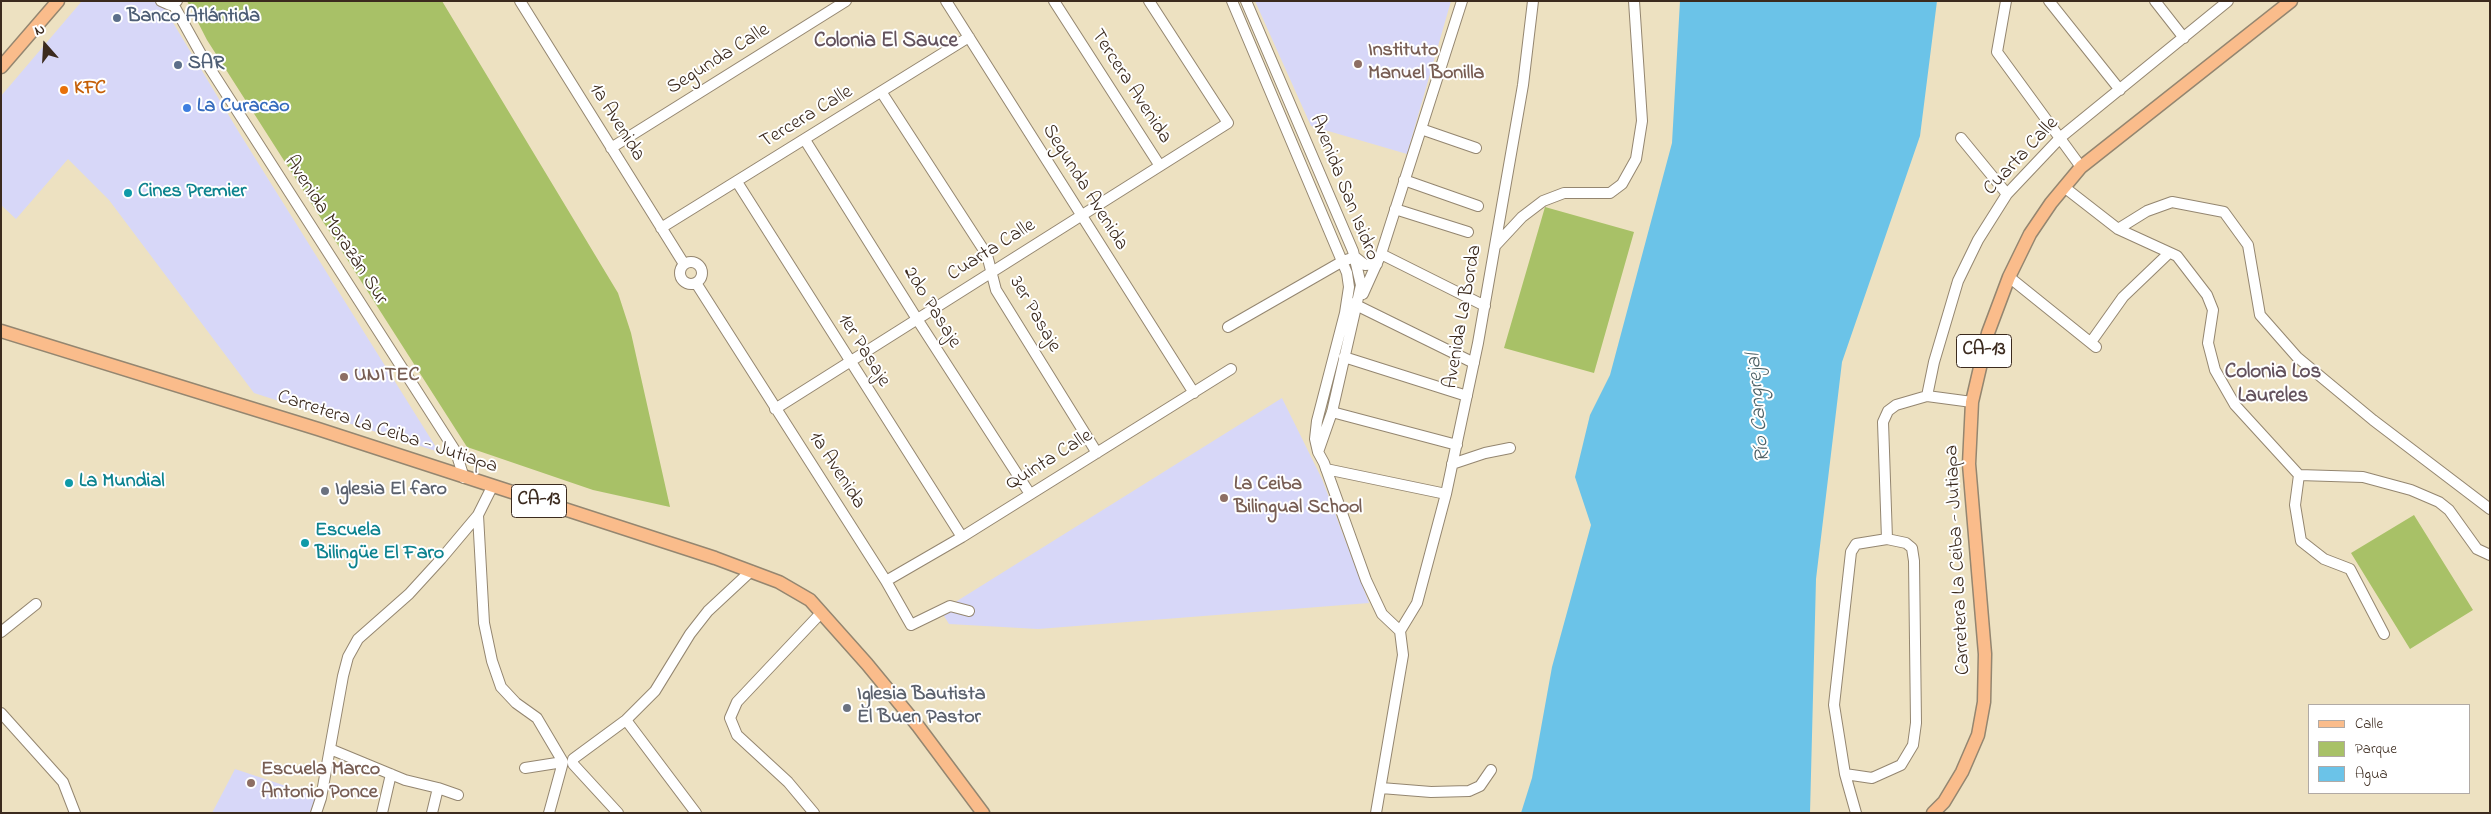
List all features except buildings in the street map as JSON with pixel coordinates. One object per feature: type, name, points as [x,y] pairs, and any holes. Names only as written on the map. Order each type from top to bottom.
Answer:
[{"type":"main road","points":[[1,67],[58,1]]},
{"type":"main road","name":"Carretera La Ceiba - Jutiapa","points":[[1933,813],[1944,802],[1962,772],[1978,735],[1984,702],[1985,654],[1969,464],[1972,402],[1988,333],[2009,277],[2030,234],[2081,167],[2291,1]]},
{"type":"main road","name":"Carretera La Ceiba - Jutiapa","points":[[1,331],[301,424],[751,571],[794,590],[810,600],[918,726],[983,813]]},
{"type":"street","name":"Avenida Morazán Sur","points":[[161,1],[167,5],[175,3],[202,56],[456,452],[464,478]]},
{"type":"street","name":"1a Avenida","points":[[520,1],[684,264]]},
{"type":"street","name":"Segunda Calle","points":[[611,148],[846,1]]},
{"type":"street","name":"Segunda Avenida","points":[[946,1],[1194,392]]},
{"type":"street","name":"Tercera Avenida","points":[[1054,1],[1160,166]]},
{"type":"street","name":"Cuarta Calle","points":[[775,409],[1228,123],[1149,1]]},
{"type":"street","name":"Avenida San Isidro","points":[[1232,1],[1343,261],[1353,303],[1344,357],[1317,421],[1315,438],[1318,452],[1326,469],[1371,593],[1382,614],[1400,630]]},
{"type":"street","name":"Avenida San Isidro","points":[[1246,1],[1355,257],[1361,285],[1353,303],[1332,386],[1332,412],[1318,452]]},
{"type":"street","points":[[1462,1],[1379,259],[1353,303],[1474,362]]},
{"type":"street","name":"Avenida La Borda","points":[[1400,630],[1417,603],[1446,494],[1467,396],[1485,306],[1523,85],[1533,1]]},
{"type":"street","points":[[1495,246],[1522,217],[1543,201],[1564,193],[1610,193],[1622,184],[1636,158],[1642,121],[1634,1]]},
{"type":"street","points":[[2006,1],[1997,52],[2061,137],[2081,167]]},
{"type":"street","points":[[2049,1],[2120,90]]},
{"type":"street","points":[[2155,1],[2184,38]]},
{"type":"street","name":"Cuarta Calle","points":[[1927,396],[1934,362],[1958,280],[1978,240],[2007,194],[2061,137],[2228,1]]},
{"type":"street","name":"Tercera Calle","points":[[661,228],[882,93],[969,37]]},
{"type":"street","name":"3er Pasaje","points":[[882,93],[987,255],[996,290],[1097,452]]},
{"type":"street","points":[[1421,129],[1476,148]]},
{"type":"street","points":[[1961,138],[2007,194]]},
{"type":"street","name":"2do Pasaje","points":[[805,140],[1030,494]]},
{"type":"street","points":[[1404,180],[1478,206]]},
{"type":"street","name":"1er Pasaje","points":[[736,182],[962,537]]},
{"type":"street","points":[[2064,187],[2118,228],[2177,256],[2207,295],[2213,310],[2208,343],[2215,370],[2235,405],[2299,475],[2363,478],[2411,490],[2439,502],[2449,510],[2477,549],[2490,555]]},
{"type":"street","points":[[2118,228],[2147,210],[2172,202],[2224,212],[2248,245],[2260,315],[2297,357],[2373,420],[2484,502],[2490,509]]},
{"type":"street","points":[[1395,209],[1468,232]]},
{"type":"street","points":[[2009,277],[2094,344],[2123,297],[2170,253]]},
{"type":"street","points":[[1228,328],[1343,261],[1355,257],[1365,265],[1379,259],[1485,306]]},
{"type":"street","name":"1a Avenida","points":[[691,261],[701,267],[702,274],[696,283],[689,284],[682,281],[680,270],[684,264],[691,261]]},
{"type":"street","name":"1a Avenida","points":[[696,283],[886,581],[911,625],[950,606],[969,610]]},
{"type":"street","points":[[1344,357],[1467,396]]},
{"type":"street","name":"Quinta Calle","points":[[886,581],[962,537],[1231,370]]},
{"type":"street","points":[[1887,539],[1883,422],[1888,411],[1896,405],[1927,396],[1972,402]]},
{"type":"street","points":[[1332,412],[1456,445]]},
{"type":"street","points":[[1452,464],[1510,448]]},
{"type":"street","points":[[1326,469],[1446,494]]},
{"type":"street","points":[[2299,475],[2295,505],[2301,541],[2324,559],[2350,569],[2384,634]]},
{"type":"street","points":[[316,813],[321,798],[348,657],[358,639],[409,594],[478,515],[492,487]]},
{"type":"street","points":[[478,515],[484,623],[492,661],[501,687],[516,703],[537,718],[563,762],[549,813]]},
{"type":"street","points":[[1845,774],[1872,778],[1901,765],[1914,745],[1916,722],[1914,561],[1912,548],[1906,542],[1887,539],[1856,544],[1851,552],[1834,705],[1845,774],[1856,813]]},
{"type":"street","points":[[618,813],[572,762],[574,757],[626,720],[655,690],[690,634],[708,611],[751,571]]},
{"type":"street","points":[[1,632],[36,604]]},
{"type":"street","points":[[814,813],[788,782],[737,735],[730,718],[737,702],[821,613]]},
{"type":"street","points":[[1376,813],[1403,655],[1400,630]]},
{"type":"street","points":[[1,713],[63,782],[75,813]]},
{"type":"street","points":[[626,720],[696,813]]},
{"type":"street","points":[[330,749],[405,780],[458,795]]},
{"type":"street","points":[[526,768],[563,762]]},
{"type":"street","points":[[1380,788],[1431,792],[1469,791],[1480,786],[1491,770]]},
{"type":"street","points":[[382,813],[392,774]]},
{"type":"street","points":[[432,813],[438,788]]},
{"type":"shaded area","points":[[82,1],[160,1],[240,134],[439,452],[254,393],[109,200],[68,159],[16,219],[1,205],[1,96]]},
{"type":"shaded area","name":"Instituto Manuel Bonilla","points":[[1255,1],[1451,1],[1407,154],[1311,126]]},
{"type":"shaded area","name":"La Ceiba Bilingual School","points":[[1282,398],[1322,479],[1369,603],[1038,629],[949,624],[941,611]]},
{"type":"shaded area","name":"Escuela Marco Antonio Ponce","points":[[235,769],[316,796],[310,813],[212,813]]},
{"type":"green space","points":[[187,1],[442,1],[618,293],[631,333],[670,507],[593,490],[467,447],[207,40]]},
{"type":"green space","points":[[1545,207],[1634,232],[1594,373],[1504,348]]},
{"type":"green space","points":[[2414,515],[2473,610],[2410,649],[2351,553]]},
{"type":"water","name":"Río Cangrejal","points":[[1680,1],[1937,1],[1920,136],[1842,362],[1816,579],[1810,813],[1521,813],[1532,778],[1552,667],[1591,525],[1575,477],[1590,415],[1610,375],[1672,143]]},
{"type":"place","name":"Banco Atlántida","points":[[117,18]]},
{"type":"place","name":"Instituto Manuel Bonilla","points":[[1358,64]]},
{"type":"place","name":"SAR","points":[[178,65]]},
{"type":"place","name":"KFC","points":[[64,90]]},
{"type":"place","name":"La Curacao","points":[[187,108]]},
{"type":"place","name":"Cines Premier","points":[[128,193]]},
{"type":"place","name":"UNITEC","points":[[344,377]]},
{"type":"place","name":"La Mundial","points":[[69,483]]},
{"type":"place","name":"Iglesia El faro","points":[[325,491]]},
{"type":"place","name":"La Ceiba Bilingual School","points":[[1224,498]]},
{"type":"place","name":"Escuela Bilingüe El Faro","points":[[305,543]]},
{"type":"place","name":"Iglesia Bautista El Buen Pastor","points":[[847,708]]},
{"type":"place","name":"Escuela Marco Antonio Ponce","points":[[251,783]]},
{"type":"district","name":"Colonia El Sauce","points":[[886,43]]},
{"type":"district","name":"Colonia Los Laureles","points":[[2273,386]]}]
